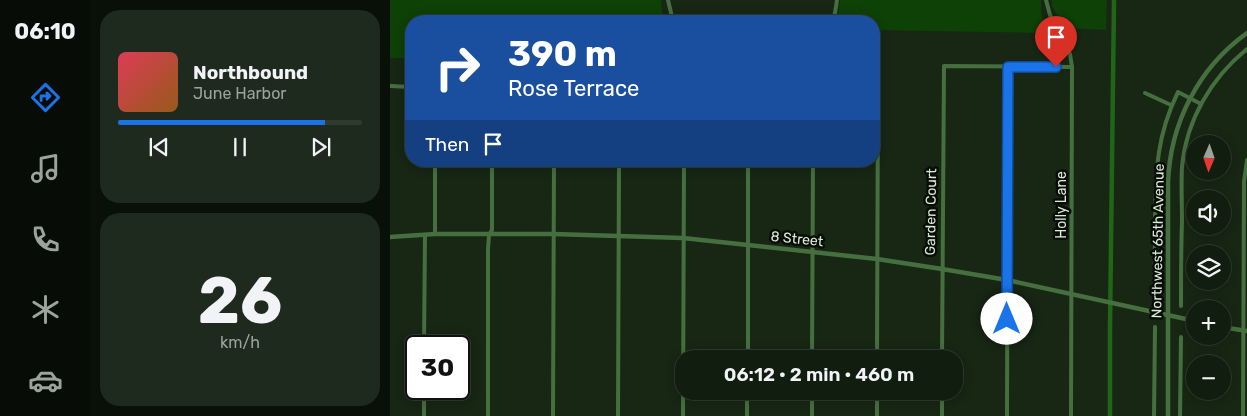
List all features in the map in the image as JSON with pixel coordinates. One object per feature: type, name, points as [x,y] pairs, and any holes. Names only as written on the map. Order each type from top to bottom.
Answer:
[{"type":"street","points":[[668,0],[672,15]]},
{"type":"street","points":[[834,15],[837,0]]},
{"type":"street","name":"Holly Lane","points":[[1046,0],[1050,15],[1070,54],[1072,67],[1071,416]]},
{"type":"street","name":"Northwest 65th Avenue","points":[[1168,416],[1170,160],[1176,130],[1190,98],[1217,58],[1247,33]]},
{"type":"street","points":[[1181,306],[1182,167],[1190,132],[1201,104],[1228,66],[1247,49]]},
{"type":"street","name":"Garden Court","points":[[942,350],[944,66],[1008,67]]},
{"type":"street","points":[[1007,416],[1008,67],[1072,67]]},
{"type":"street","points":[[390,86],[405,87]]},
{"type":"street","points":[[1154,297],[1156,168],[1162,134],[1178,92],[1201,104]]},
{"type":"street","points":[[1145,93],[1172,105]]},
{"type":"street","points":[[1243,416],[1245,331],[1244,182],[1247,160]]},
{"type":"street","points":[[435,167],[435,234]]},
{"type":"street","points":[[488,416],[489,235],[492,230],[492,167]]},
{"type":"street","points":[[553,416],[554,167]]},
{"type":"street","points":[[618,416],[619,167]]},
{"type":"street","points":[[683,416],[684,167]]},
{"type":"street","points":[[748,167],[748,350]]},
{"type":"street","points":[[812,350],[813,167]]},
{"type":"street","points":[[877,167],[877,350]]},
{"type":"street","name":"8 Street","points":[[390,237],[435,234],[553,234],[683,238],[942,268],[1007,280],[1186,319]]},
{"type":"street","points":[[424,335],[425,235]]},
{"type":"street","points":[[1154,327],[1154,416]]},
{"type":"street","points":[[1231,329],[1245,331]]},
{"type":"street","points":[[1180,416],[1181,336]]},
{"type":"street","points":[[424,400],[424,416]]},
{"type":"street","points":[[747,416],[748,400]]},
{"type":"street","points":[[812,400],[812,416]]},
{"type":"street","points":[[877,400],[877,416]]},
{"type":"street","points":[[942,400],[942,416]]},
{"type":"green space","points":[[390,0],[661,0],[662,15],[405,15],[405,58],[390,58]]},
{"type":"green space","points":[[840,0],[1041,0],[1041,12],[1047,33],[880,30],[880,15],[838,15]]},
{"type":"green space","points":[[1052,0],[1107,0],[1106,30],[1064,28],[1052,6]]},
{"type":"waterway","points":[[1110,416],[1114,0]]},
{"type":"route","points":[[1007,319],[1008,67],[1056,67]]}]
